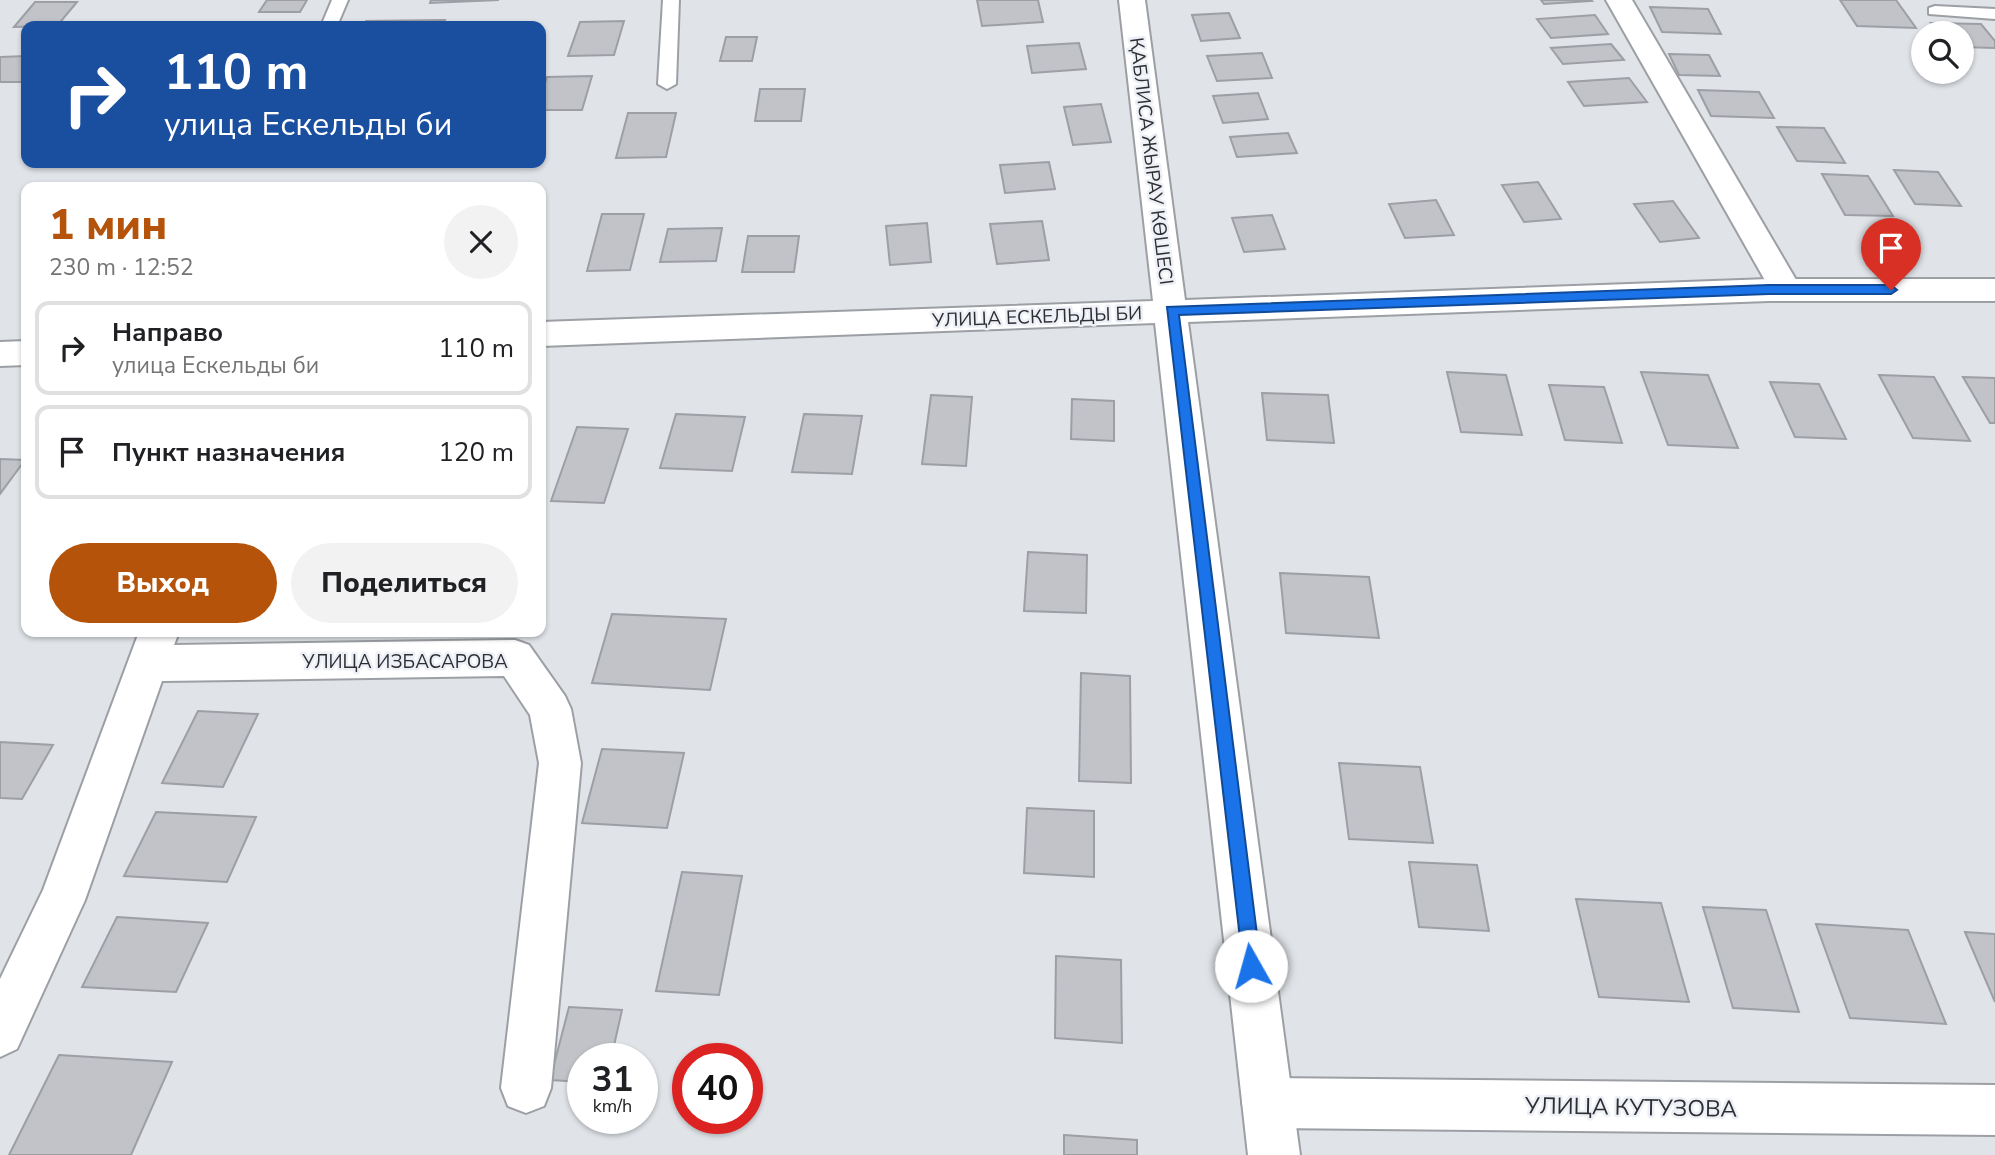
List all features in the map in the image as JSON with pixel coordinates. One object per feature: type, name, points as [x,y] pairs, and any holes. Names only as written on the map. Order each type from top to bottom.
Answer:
[{"type":"street","name":"ҚАБЛИСА ЖЫРАУ КӨШЕСІ","points":[[1132,0],[1274,1155]]},
{"type":"street","points":[[1619,0],[1786,290]]},
{"type":"street","name":"УЛИЦА ЕСКЕЛЬДЫ БИ","points":[[546,334],[1786,290],[1995,290]]},
{"type":"street","points":[[0,354],[21,353]]},
{"type":"street","name":"УЛИЦА ИЗБАСАРОВА","points":[[0,1032],[62,900],[154,647],[515,659],[550,709],[559,763],[526,1088]]},
{"type":"street","name":"УЛИЦА КУТУЗОВА","points":[[1268,1103],[1995,1110]]},
{"type":"lane","points":[[331,21],[340,0]]},
{"type":"lane","points":[[667,84],[671,0]]},
{"type":"lane","points":[[1935,11],[1995,14]]},
{"type":"building","points":[[267,0],[307,0],[300,12],[259,12]]},
{"type":"building","points":[[431,0],[499,0],[430,3]]},
{"type":"building","points":[[977,0],[1038,0],[1043,22],[982,26]]},
{"type":"building","points":[[1541,0],[1591,0],[1592,1],[1544,4]]},
{"type":"building","points":[[1840,0],[1896,0],[1911,21],[1911,28],[1857,26]]},
{"type":"building","points":[[35,2],[77,2],[61,21],[21,21],[21,27],[14,27]]},
{"type":"building","points":[[1650,7],[1708,9],[1721,34],[1662,32]]},
{"type":"building","points":[[1229,13],[1240,38],[1201,41],[1192,15]]},
{"type":"building","points":[[1595,15],[1608,34],[1551,38],[1537,19]]},
{"type":"building","points":[[445,20],[444,21],[366,21]]},
{"type":"building","points":[[624,21],[614,55],[568,56],[580,22]]},
{"type":"building","points":[[1974,24],[1981,24],[1995,41],[1995,48],[1974,47]]},
{"type":"building","points":[[726,37],[757,37],[752,61],[720,61]]},
{"type":"building","points":[[1079,43],[1086,69],[1032,73],[1027,46]]},
{"type":"building","points":[[1611,44],[1624,60],[1563,64],[1551,48]]},
{"type":"building","points":[[1262,53],[1272,78],[1217,81],[1207,56]]},
{"type":"building","points":[[1669,54],[1709,55],[1720,76],[1679,75]]},
{"type":"building","points":[[21,56],[21,82],[0,82],[0,57]]},
{"type":"building","points":[[592,76],[582,110],[546,110],[547,77]]},
{"type":"building","points":[[1629,78],[1647,102],[1584,106],[1568,82]]},
{"type":"building","points":[[760,89],[805,89],[801,121],[755,121]]},
{"type":"building","points":[[1698,90],[1759,92],[1774,118],[1711,116]]},
{"type":"building","points":[[1258,93],[1268,119],[1223,123],[1213,96]]},
{"type":"building","points":[[1101,104],[1111,142],[1073,145],[1064,107]]},
{"type":"building","points":[[628,113],[676,113],[666,157],[616,158]]},
{"type":"building","points":[[1777,127],[1824,128],[1845,163],[1797,161]]},
{"type":"building","points":[[1288,133],[1297,153],[1237,157],[1230,137]]},
{"type":"building","points":[[1049,162],[1055,189],[1005,193],[1000,165]]},
{"type":"building","points":[[1894,170],[1938,172],[1961,206],[1915,204]]},
{"type":"building","points":[[1822,174],[1868,176],[1893,216],[1845,215]]},
{"type":"building","points":[[1538,182],[1561,219],[1524,222],[1502,185]]},
{"type":"building","points":[[1436,200],[1454,235],[1405,238],[1389,204]]},
{"type":"building","points":[[1673,201],[1699,238],[1660,242],[1634,204]]},
{"type":"building","points":[[602,214],[644,214],[630,270],[587,271]]},
{"type":"building","points":[[1272,215],[1285,249],[1244,252],[1232,218]]},
{"type":"building","points":[[1042,221],[1049,260],[997,264],[990,224]]},
{"type":"building","points":[[927,223],[931,262],[890,265],[886,226]]},
{"type":"building","points":[[722,228],[716,261],[660,262],[668,229]]},
{"type":"building","points":[[748,236],[799,236],[794,272],[742,272]]},
{"type":"building","points":[[1447,372],[1506,375],[1522,435],[1461,432]]},
{"type":"building","points":[[1641,372],[1708,375],[1738,448],[1668,445]]},
{"type":"building","points":[[1879,375],[1934,377],[1970,441],[1913,438]]},
{"type":"building","points":[[1963,377],[1995,378],[1995,423],[1990,423]]},
{"type":"building","points":[[1770,382],[1819,384],[1846,439],[1795,437]]},
{"type":"building","points":[[1549,385],[1604,387],[1622,443],[1565,440]]},
{"type":"building","points":[[1262,393],[1328,395],[1334,443],[1267,440]]},
{"type":"building","points":[[931,395],[972,397],[966,466],[922,464]]},
{"type":"building","points":[[1072,399],[1114,401],[1114,441],[1071,439]]},
{"type":"building","points":[[676,414],[745,417],[732,471],[660,468]]},
{"type":"building","points":[[804,414],[862,416],[852,474],[792,472]]},
{"type":"building","points":[[577,427],[628,429],[604,503],[551,501]]},
{"type":"building","points":[[0,459],[21,460],[21,465],[0,494]]},
{"type":"building","points":[[1028,552],[1087,555],[1086,613],[1024,611]]},
{"type":"building","points":[[1280,573],[1369,577],[1379,638],[1286,633]]},
{"type":"building","points":[[612,614],[726,619],[710,690],[592,683]]},
{"type":"building","points":[[1081,673],[1130,676],[1131,783],[1079,781]]},
{"type":"building","points":[[198,711],[258,714],[223,787],[162,783]]},
{"type":"building","points":[[0,742],[53,745],[22,799],[0,798]]},
{"type":"building","points":[[602,749],[684,753],[667,828],[582,823]]},
{"type":"building","points":[[1339,763],[1420,767],[1433,843],[1349,839]]},
{"type":"building","points":[[1027,808],[1094,811],[1094,877],[1024,873]]},
{"type":"building","points":[[156,812],[256,817],[227,882],[124,876]]},
{"type":"building","points":[[1409,862],[1477,865],[1489,931],[1419,927]]},
{"type":"building","points":[[682,872],[742,876],[719,995],[656,991]]},
{"type":"building","points":[[1576,899],[1661,903],[1689,1002],[1599,997]]},
{"type":"building","points":[[1703,907],[1766,910],[1799,1012],[1733,1008]]},
{"type":"building","points":[[117,917],[208,923],[176,992],[82,987]]},
{"type":"building","points":[[1816,924],[1908,930],[1946,1024],[1850,1018]]},
{"type":"building","points":[[1965,932],[1995,934],[1995,1002]]},
{"type":"building","points":[[1056,956],[1121,960],[1122,1043],[1055,1038]]},
{"type":"building","points":[[569,1007],[622,1010],[615,1043],[567,1043],[567,1081],[550,1080]]},
{"type":"building","points":[[59,1055],[172,1062],[131,1155],[9,1155]]},
{"type":"building","points":[[1064,1135],[1137,1140],[1137,1155],[1064,1155]]},
{"type":"route","points":[[1251,966],[1171,311],[1769,290],[1891,290]]}]
